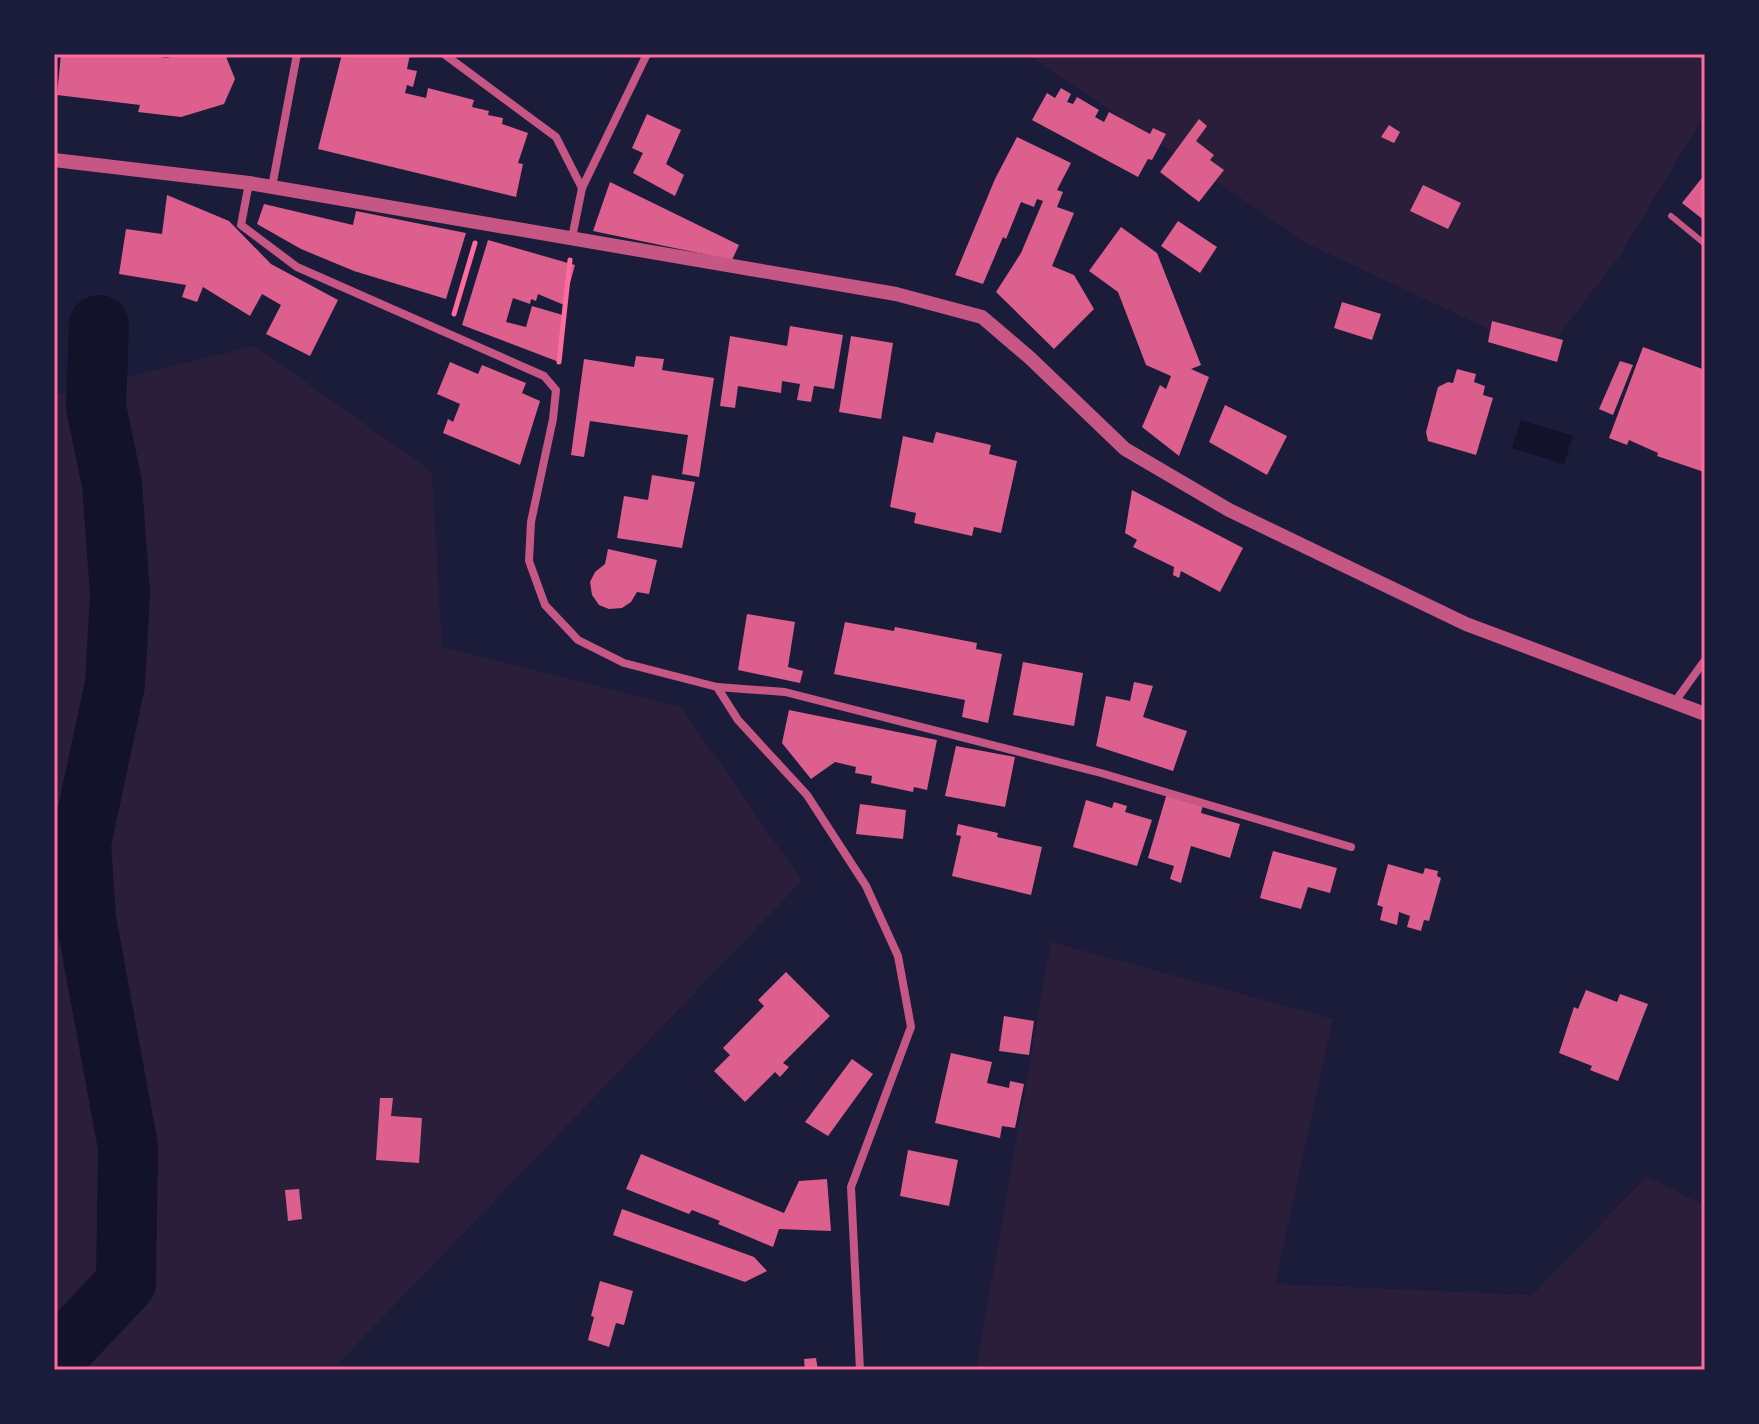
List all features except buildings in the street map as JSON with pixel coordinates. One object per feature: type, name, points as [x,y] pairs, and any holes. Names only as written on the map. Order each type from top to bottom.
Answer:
[{"type":"street","points":[[272,187],[297,54]]},
{"type":"street","points":[[444,54],[556,137],[582,188]]},
{"type":"street","points":[[572,238],[582,188],[647,54]]},
{"type":"street","points":[[54,160],[249,183],[896,294],[982,317],[1030,358],[1125,449],[1229,510],[1466,624],[1705,714]]},
{"type":"street","points":[[249,183],[241,225],[285,259],[544,376],[556,390],[553,419],[531,522],[529,561],[545,605],[578,640],[624,663],[717,687],[785,692],[815,699],[1101,773],[1351,847]]},
{"type":"street","points":[[1674,703],[1705,660]]},
{"type":"street","points":[[717,687],[738,720],[807,795],[866,886],[898,956],[911,1027],[851,1187],[860,1370]]},
{"type":"lane","points":[[1671,216],[1705,244]]},
{"type":"path","points":[[448,334],[480,223]]},
{"type":"path","points":[[556,390],[572,238]]},
{"type":"shaded area","points":[[1027,54],[1705,54],[1705,114],[1620,255],[1544,355],[1310,245]]},
{"type":"shaded area","points":[[255,346],[432,472],[442,647],[681,707],[802,881],[332,1370],[54,1370],[54,395]]},
{"type":"shaded area","points":[[1521,420],[1573,436],[1564,464],[1512,448]]},
{"type":"shaded area","points":[[1051,942],[1333,1019],[1275,1284],[1532,1295],[1647,1176],[1705,1206],[1705,1370],[976,1370]]},
{"type":"waterway","points":[[54,1359],[126,1283],[128,1147],[86,919],[81,843],[115,684],[120,594],[112,484],[96,407],[99,325]]}]
